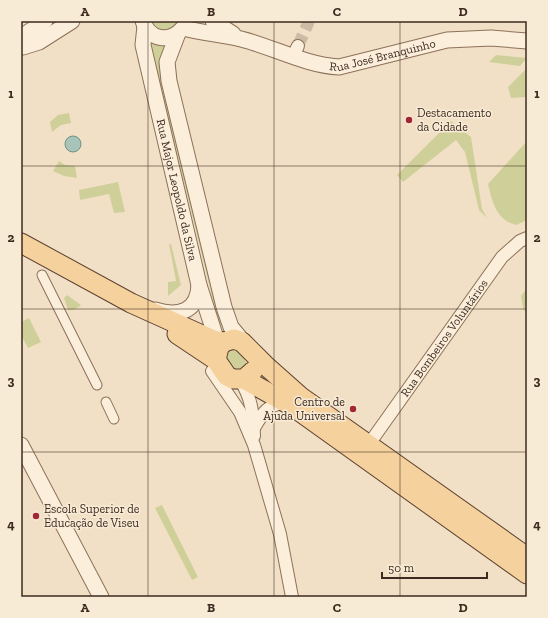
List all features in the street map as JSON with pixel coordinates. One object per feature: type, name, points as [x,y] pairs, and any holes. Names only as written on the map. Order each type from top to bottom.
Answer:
[{"type":"main road","points":[[21,243],[131,303],[219,354],[233,379],[242,380],[286,404],[319,425],[483,542],[527,567]]},
{"type":"main road","points":[[131,303],[173,332],[219,354]]},
{"type":"main road","points":[[219,354],[230,340],[239,340],[301,397],[369,444],[527,567]]},
{"type":"main road","points":[[242,380],[249,376],[254,368],[254,360],[247,347]]},
{"type":"main road","points":[[319,425],[329,424],[360,446],[369,444]]},
{"type":"street","points":[[22,44],[45,21]]},
{"type":"street","points":[[22,44],[62,21]]},
{"type":"street","points":[[22,44],[39,42],[72,21]]},
{"type":"street","name":"Rua José Branquinho","points":[[213,21],[241,39]]},
{"type":"street","name":"Rua Major Leopoldo da Silva","points":[[144,23],[154,35],[160,38],[172,37],[182,27]]},
{"type":"street","name":"Rua Major Leopoldo da Silva","points":[[144,23],[142,45],[199,284],[219,354]]},
{"type":"street","name":"Rua José Branquinho","points":[[182,27],[296,51],[331,67],[339,67],[447,40],[486,38],[527,41]]},
{"type":"street","name":"Rua Major Leopoldo da Silva","points":[[182,27],[167,62],[169,81],[224,308],[231,327],[247,347]]},
{"type":"street","name":"Rua Bombeiros Voluntários","points":[[369,444],[502,257],[520,241],[527,238]]},
{"type":"street","points":[[42,275],[97,385]]},
{"type":"street","points":[[131,303],[160,312],[183,312],[196,302],[199,296],[199,284]]},
{"type":"street","points":[[173,332],[205,361],[251,427]]},
{"type":"street","points":[[219,354],[240,412]]},
{"type":"street","points":[[242,380],[250,396],[251,427],[254,445],[280,534],[292,597]]},
{"type":"street","points":[[106,402],[114,420]]},
{"type":"street","points":[[251,427],[273,404],[286,404]]},
{"type":"street","points":[[21,445],[101,597]]},
{"type":"green space","points":[[151,21],[178,21],[172,28],[164,30],[157,28]]},
{"type":"green space","points":[[151,42],[166,46],[160,68],[164,92],[212,288],[226,324],[219,325],[156,68]]},
{"type":"green space","points":[[496,55],[527,58],[520,66],[489,62]]},
{"type":"green space","points":[[527,68],[527,97],[511,98],[508,87]]},
{"type":"green space","points":[[69,113],[71,123],[61,125],[52,132],[50,122],[58,115]]},
{"type":"green space","points":[[451,121],[471,137],[482,209],[487,218],[479,210],[465,152],[456,140],[403,182],[397,175]]},
{"type":"green space","points":[[527,141],[527,220],[516,225],[504,219],[499,214],[493,203],[488,184]]},
{"type":"green space","points":[[59,161],[65,165],[75,166],[77,178],[64,176],[53,171]]},
{"type":"green space","points":[[118,182],[125,212],[114,213],[109,194],[80,200],[79,190]]},
{"type":"green space","points":[[169,244],[171,244],[181,285],[168,296],[168,282],[176,281]]},
{"type":"green space","points":[[527,288],[527,315],[523,308],[521,296]]},
{"type":"green space","points":[[67,295],[81,305],[75,309],[68,310],[64,298]]},
{"type":"green space","points":[[29,318],[41,342],[28,348],[21,335],[21,322]]},
{"type":"green space","points":[[234,348],[246,361],[246,368],[239,373],[229,365],[224,354]]},
{"type":"green space","points":[[162,505],[198,577],[192,580],[155,508]]},
{"type":"shaded area","points":[[73,136],[80,141],[81,144],[76,151],[73,152],[66,147],[65,144],[70,137]]},
{"type":"tunnel","points":[[298,46],[309,21]]},
{"type":"place","name":"Destacamento da Cidade","points":[[409,120]]},
{"type":"place","name":"Centro de Ajuda Universal","points":[[353,409]]},
{"type":"place","name":"Escola Superior de Educação de Viseu","points":[[36,516]]}]
